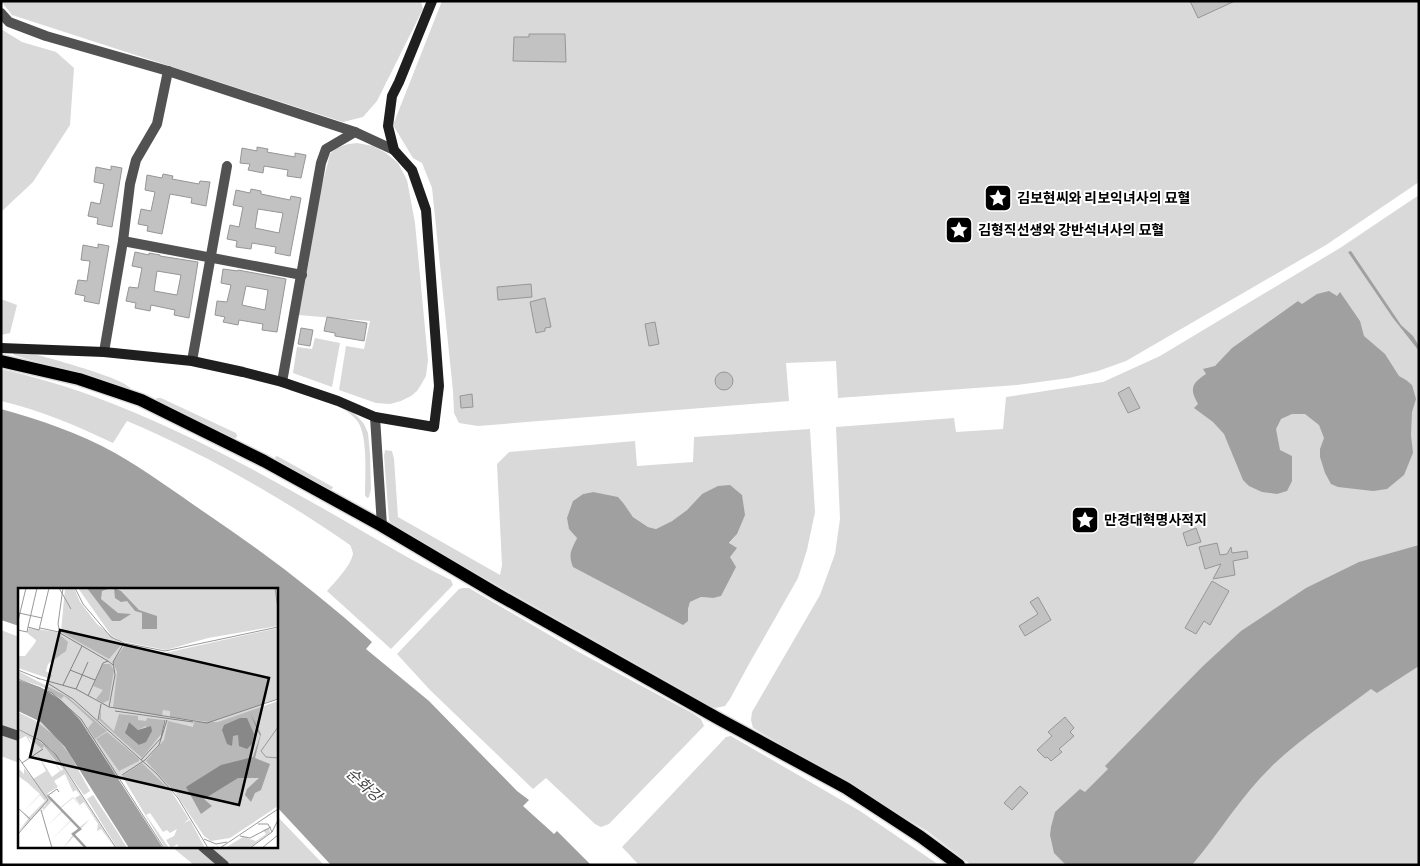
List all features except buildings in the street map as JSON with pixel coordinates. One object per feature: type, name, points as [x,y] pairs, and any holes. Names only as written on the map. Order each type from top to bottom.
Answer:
[{"type":"main road","points":[[1,348],[104,352],[192,361],[282,382],[338,401],[375,417],[434,427],[439,386],[426,210],[412,170],[394,150],[388,126],[392,96],[432,1]]},
{"type":"main road","points":[[1,361],[79,379],[141,400],[264,461],[382,526],[497,594],[719,719],[846,788],[921,837],[959,865]]},
{"type":"street","points":[[1,13],[9,22],[46,36],[168,71],[356,132],[394,150]]},
{"type":"street","points":[[104,352],[123,242],[130,184],[136,160],[157,124],[168,71]]},
{"type":"street","points":[[282,382],[320,163],[326,149],[356,132]]},
{"type":"street","points":[[192,361],[227,166]]},
{"type":"street","points":[[123,242],[302,275]]},
{"type":"street","points":[[375,417],[382,526]]},
{"type":"street","points":[[1,730],[18,736]]},
{"type":"street","points":[[204,848],[224,865]]},
{"type":"shaded area","points":[[1,1],[421,1],[423,9],[377,101],[363,117],[343,122],[12,15]]},
{"type":"shaded area","points":[[442,1],[1419,1],[1419,182],[1326,245],[1126,361],[1098,371],[1069,378],[1017,385],[838,398],[836,361],[786,363],[789,401],[478,426],[459,423],[454,413],[432,188],[422,163],[413,158],[393,125]]},
{"type":"shaded area","points":[[1,29],[22,42],[56,52],[74,68],[70,125],[33,182],[1,212]]},
{"type":"shaded area","points":[[357,143],[373,146],[386,153],[398,163],[407,180],[415,223],[428,360],[426,376],[417,391],[411,396],[390,404],[376,403],[339,390],[346,346],[364,349],[370,321],[298,315],[318,201],[330,154],[342,146]]},
{"type":"shaded area","points":[[1419,195],[1419,865],[971,865],[927,831],[753,728],[752,712],[820,595],[835,554],[840,519],[836,427],[954,418],[956,432],[1003,429],[1006,397],[1103,382],[1160,356],[1340,248]]},
{"type":"shaded area","points":[[1,299],[17,305],[10,333],[1,335]]},
{"type":"shaded area","points":[[315,338],[340,343],[332,387],[293,373],[297,347],[312,349]]},
{"type":"shaded area","points":[[19,350],[97,373],[125,384],[131,389],[129,390],[14,355],[13,352]]},
{"type":"shaded area","points":[[1,369],[83,393],[123,408],[202,443],[278,483],[451,580],[453,585],[391,649],[327,591],[350,563],[353,553],[350,545],[242,477],[127,421],[113,443],[58,419],[1,401]]},
{"type":"shaded area","points":[[289,388],[326,401],[289,390]]},
{"type":"shaded area","points":[[157,398],[161,398],[236,433],[237,436],[233,438],[158,401]]},
{"type":"shaded area","points":[[337,405],[350,410],[358,417],[368,433],[371,489],[367,498],[365,495],[365,447],[361,429],[352,415]]},
{"type":"shaded area","points":[[810,429],[815,512],[807,550],[798,578],[725,706],[712,707],[393,526],[389,520],[385,450],[392,451],[394,459],[398,517],[500,575],[502,565],[497,464],[509,452],[635,441],[637,466],[693,462],[694,437]],"holes":[[[593,492],[624,504],[633,517],[648,527],[656,529],[672,521],[687,510],[702,494],[737,534],[729,544],[730,557],[713,598],[701,597],[690,602],[688,621],[571,553],[577,538],[573,501],[583,494]]]},
{"type":"shaded area","points":[[277,456],[333,487],[332,489],[328,489],[276,460],[275,457]]},
{"type":"shaded area","points":[[469,588],[575,650],[692,713],[701,719],[704,726],[609,824],[601,827],[595,824],[546,778],[533,789],[430,690],[397,654],[459,589]]},
{"type":"shaded area","points":[[1,630],[18,637],[18,730],[1,726]]},
{"type":"shaded area","points":[[1,735],[18,741],[18,763],[1,756]]},
{"type":"shaded area","points":[[731,736],[860,811],[939,865],[639,865],[622,847],[726,737]]},
{"type":"shaded area","points":[[278,817],[324,865],[230,865],[210,848],[278,848]]},
{"type":"shaded area","points":[[173,848],[199,848],[219,865],[194,865]]},
{"type":"water","points":[[1351,251],[1401,325],[1413,336],[1419,346],[1419,351],[1393,318],[1348,252]]},
{"type":"water","points":[[1329,291],[1337,296],[1340,292],[1360,321],[1364,336],[1385,354],[1399,376],[1412,385],[1416,399],[1412,412],[1411,435],[1413,453],[1404,475],[1387,489],[1373,491],[1338,487],[1331,484],[1320,457],[1320,449],[1324,438],[1319,425],[1305,414],[1292,414],[1281,419],[1276,429],[1280,450],[1292,456],[1292,481],[1287,491],[1277,494],[1262,492],[1249,486],[1243,480],[1224,434],[1213,422],[1194,408],[1198,404],[1193,394],[1193,387],[1206,374],[1203,369],[1215,366],[1232,348],[1298,301],[1302,304],[1317,294]]},
{"type":"water","name":"순화강","points":[[1,409],[60,428],[88,439],[115,453],[229,529],[292,575],[372,642],[366,649],[429,701],[517,791],[529,800],[523,806],[554,834],[557,831],[591,865],[331,865],[278,808],[278,588],[18,588],[18,626],[1,620]]},
{"type":"water","points":[[730,485],[742,495],[745,515],[737,534],[729,543],[737,548],[730,557],[736,567],[721,596],[713,598],[701,597],[690,602],[688,621],[683,625],[573,567],[571,552],[577,538],[569,529],[567,518],[573,501],[583,494],[593,492],[618,497],[633,517],[648,527],[656,529],[672,521],[687,510],[702,494],[718,486]]},
{"type":"water","points":[[1419,545],[1419,666],[1377,693],[1371,689],[1285,754],[1241,800],[1192,865],[1066,865],[1054,853],[1050,835],[1055,812],[1080,789],[1085,792],[1108,769],[1105,766],[1203,666],[1241,631],[1306,588],[1359,562]]},
{"type":"place","name":"김보현씨와 리보익녀사의 묘혈","points":[[998,198]]},
{"type":"place","name":"김형직선생와 강반석녀사의 묘혈","points":[[959,230]]},
{"type":"place","name":"만경대혁명사적지","points":[[1085,520]]}]
